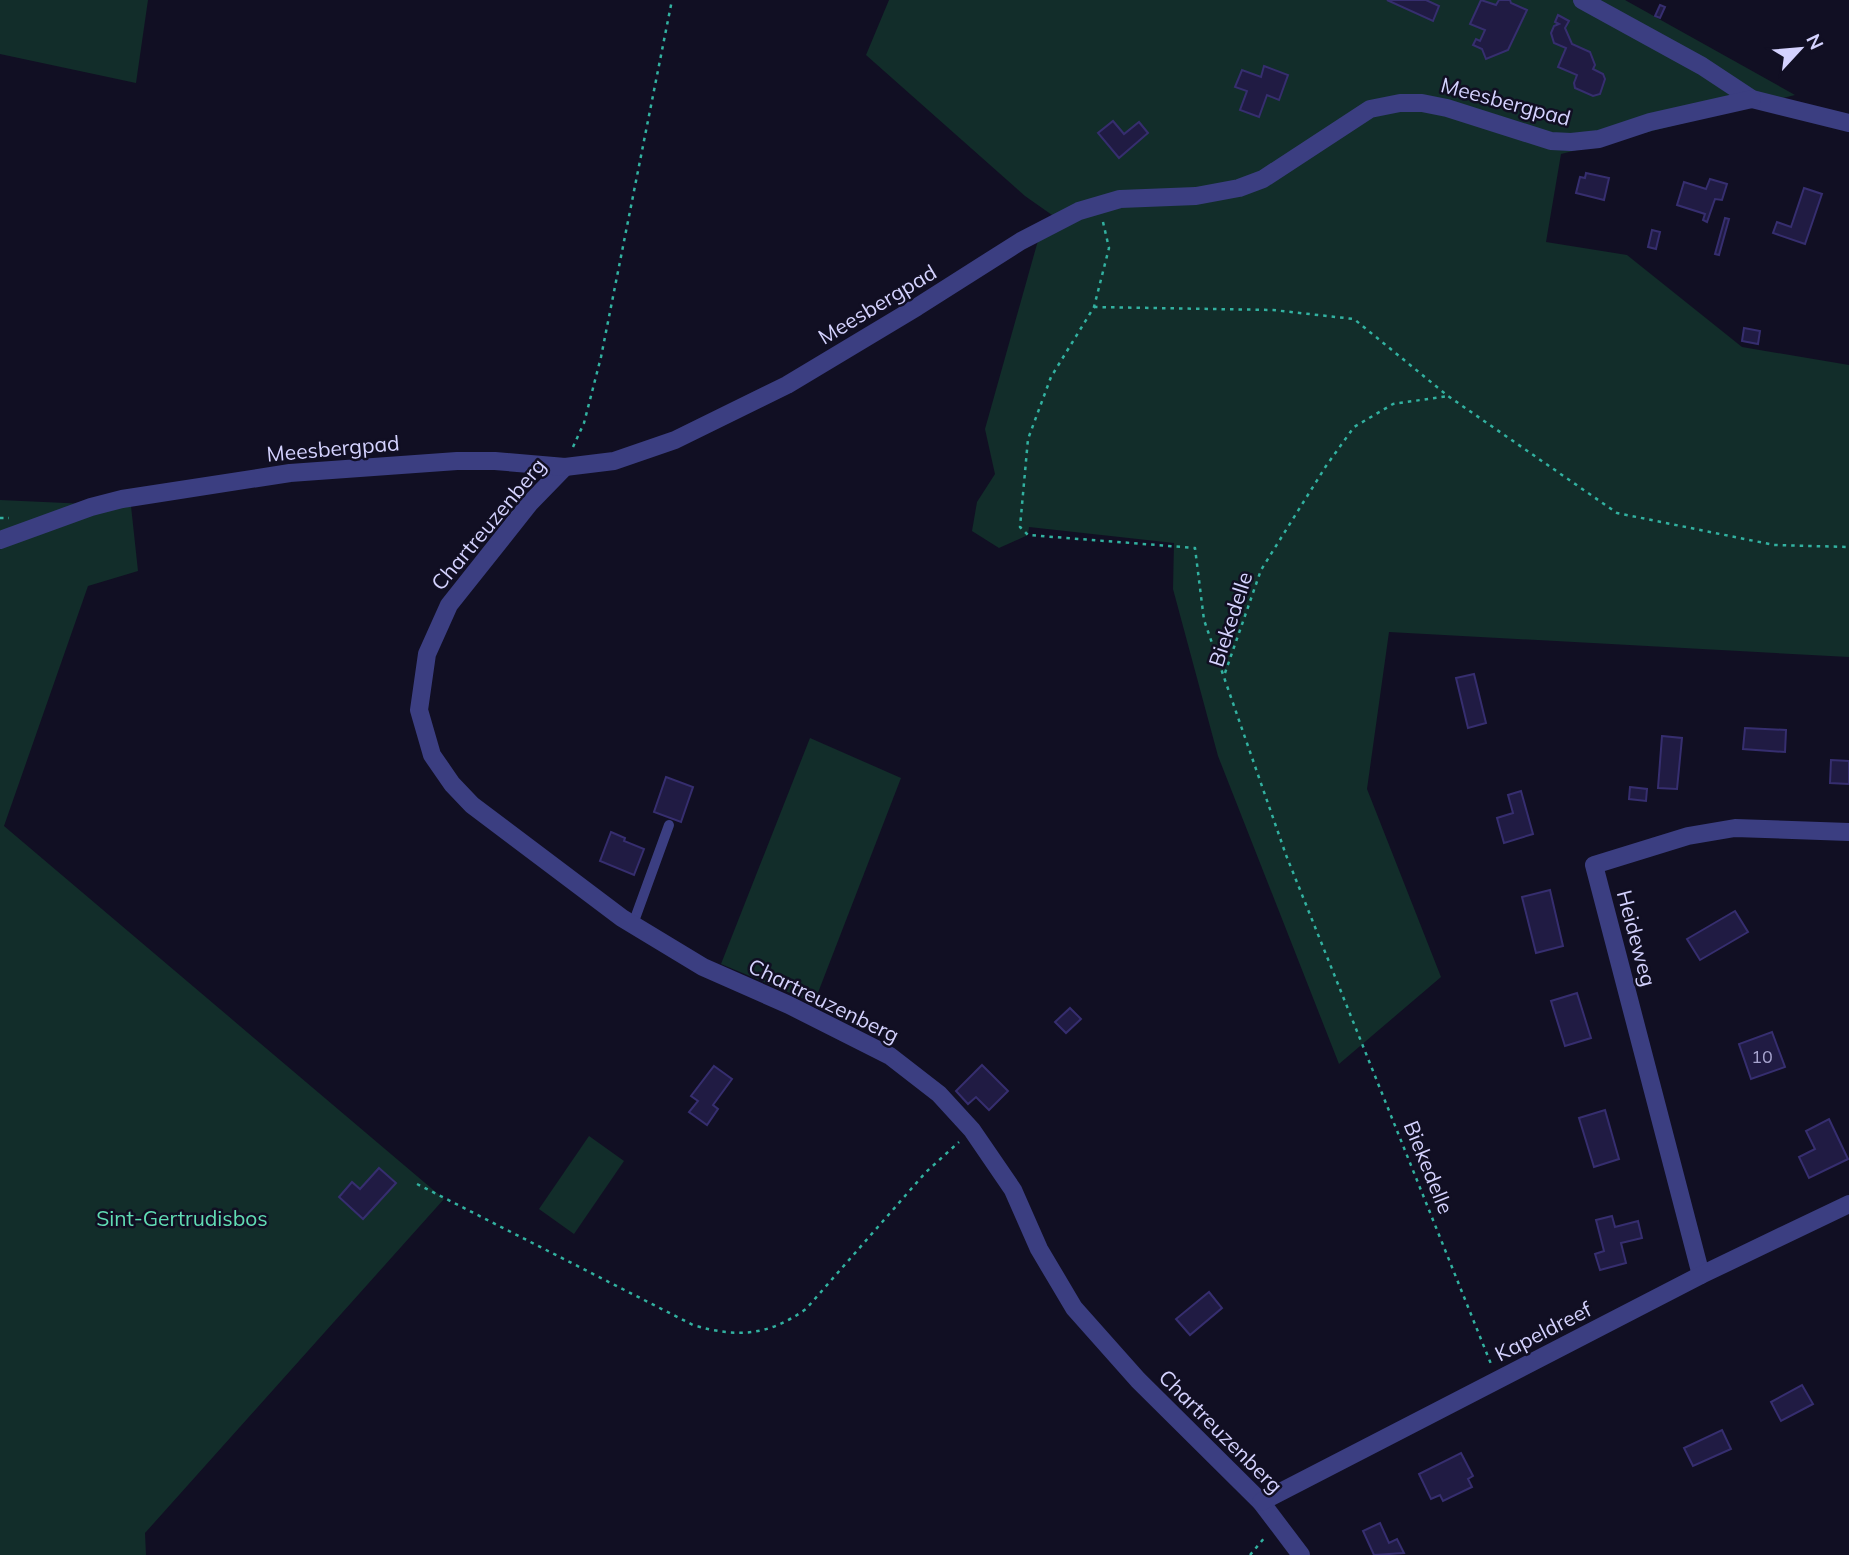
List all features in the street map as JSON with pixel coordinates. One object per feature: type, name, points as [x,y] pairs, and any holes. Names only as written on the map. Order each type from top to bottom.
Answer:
[{"type":"street","points":[[1582,0],[1702,66],[1752,99],[1849,123]]},
{"type":"street","name":"Meesbergpad","points":[[0,540],[91,507],[122,499],[290,473],[457,461],[565,467],[614,461],[675,440],[786,385],[1021,241],[1079,211],[1098,204],[1144,197],[1214,194],[1239,188],[1263,179],[1370,109],[1386,105],[1422,103],[1447,108],[1551,141],[1571,142],[1599,139],[1650,122],[1752,99]]},
{"type":"street","name":"Chartreuzenberg","points":[[565,467],[530,503],[449,604],[427,654],[419,710],[432,755],[452,784],[472,805],[632,924],[703,967],[789,1005],[890,1056],[939,1094],[972,1130],[1013,1190],[1039,1249],[1074,1308],[1138,1380],[1261,1502],[1301,1555]]},
{"type":"street","name":"Heideweg","points":[[1701,1275],[1594,865],[1688,836],[1735,828],[1849,832]]},
{"type":"street","name":"Kapeldreef","points":[[1261,1502],[1701,1275],[1849,1204]]},
{"type":"lane","points":[[632,924],[669,825]]},
{"type":"path","name":"Chartreuzenberg","points":[[565,467],[584,423],[601,357],[672,0]]},
{"type":"path","points":[[1098,204],[1109,248],[1094,307],[1052,377],[1028,439],[1020,527],[1028,535],[1195,548],[1204,620],[1224,673]]},
{"type":"path","points":[[1094,307],[1273,310],[1354,319],[1448,396],[1617,513],[1774,545],[1849,547]]},
{"type":"path","name":"Biekedelle","points":[[1448,396],[1393,404],[1354,427],[1326,466],[1261,570],[1224,673],[1286,855],[1498,1380]]},
{"type":"path","points":[[416,1184],[693,1325],[716,1332],[742,1334],[787,1322],[806,1309],[926,1172],[972,1130]]},
{"type":"path","points":[[1250,1555],[1277,1523]]},
{"type":"green space","points":[[0,0],[148,0],[136,83],[0,54]]},
{"type":"green space","points":[[889,0],[1625,0],[1795,95],[1561,154],[1546,242],[1627,255],[1742,347],[1849,365],[1849,657],[1389,632],[1367,789],[1441,977],[1339,1064],[1218,756],[1173,589],[1174,543],[1029,527],[1028,535],[999,548],[972,531],[977,502],[995,474],[985,429],[1037,244],[1052,215],[1025,196],[866,55]]},
{"type":"green space","name":"Sint-Gertrudisbos","points":[[0,500],[131,506],[138,571],[88,586],[4,826],[444,1199],[145,1533],[146,1555],[0,1555]]},
{"type":"green space","points":[[810,738],[901,778],[814,1003],[721,964]]},
{"type":"green space","points":[[589,1136],[624,1161],[574,1234],[539,1209]]},
{"type":"building","points":[[1387,0],[1426,0],[1439,6],[1433,21]]},
{"type":"building","points":[[1481,0],[1496,5],[1499,0],[1510,0],[1527,10],[1508,50],[1486,59],[1482,49],[1473,45],[1476,39],[1480,41],[1485,30],[1470,24]]},
{"type":"building","points":[[1660,5],[1665,7],[1660,18],[1655,16]]},
{"type":"building","points":[[1558,15],[1569,21],[1565,28],[1572,44],[1590,52],[1595,65],[1593,69],[1603,74],[1605,79],[1600,94],[1593,96],[1575,88],[1577,75],[1558,67],[1566,48],[1554,43],[1551,33],[1554,26],[1559,24],[1555,22]]},
{"type":"building","points":[[1264,66],[1288,75],[1279,100],[1267,95],[1259,117],[1240,110],[1247,91],[1235,87],[1242,70],[1261,77]]},
{"type":"building","points":[[1113,121],[1124,134],[1139,122],[1148,133],[1119,158],[1098,133]]},
{"type":"building","points":[[1586,173],[1609,178],[1604,200],[1576,193],[1580,177],[1585,178]]},
{"type":"building","points":[[1710,179],[1727,184],[1722,200],[1715,199],[1707,222],[1703,220],[1705,214],[1677,205],[1684,182],[1706,189]]},
{"type":"building","points":[[1804,188],[1822,194],[1805,244],[1773,233],[1777,222],[1791,227]]},
{"type":"building","points":[[1725,218],[1729,219],[1719,255],[1715,254]]},
{"type":"building","points":[[1652,230],[1660,232],[1656,249],[1648,247]]},
{"type":"building","points":[[1744,328],[1760,331],[1758,344],[1742,341]]},
{"type":"building","points":[[1474,674],[1486,723],[1468,728],[1456,678]]},
{"type":"building","points":[[1745,728],[1786,730],[1785,752],[1743,749]]},
{"type":"building","points":[[1662,736],[1682,738],[1677,789],[1658,788]]},
{"type":"building","points":[[1831,760],[1849,761],[1849,784],[1830,783]]},
{"type":"building","points":[[666,777],[693,787],[681,822],[654,812]]},
{"type":"building","points":[[1630,787],[1647,789],[1646,801],[1629,799]]},
{"type":"building","points":[[1521,791],[1533,834],[1504,843],[1497,818],[1513,813],[1508,795]]},
{"type":"building","points":[[611,832],[644,849],[634,875],[600,861]]},
{"type":"building","points":[[1550,890],[1563,946],[1536,953],[1522,897]]},
{"type":"building","points":[[1735,911],[1748,932],[1700,960],[1687,939]]},
{"type":"building","points":[[1577,993],[1591,1038],[1565,1046],[1551,1001]]},
{"type":"building","points":[[1070,1008],[1081,1019],[1066,1033],[1055,1022]]},
{"type":"building","points":[[1772,1032],[1785,1067],[1751,1079],[1739,1044]]},
{"type":"building","points":[[982,1065],[1008,1091],[989,1110],[976,1097],[968,1104],[956,1091]]},
{"type":"building","points":[[714,1066],[732,1079],[713,1105],[718,1109],[707,1125],[689,1112],[698,1101],[691,1096]]},
{"type":"building","points":[[1605,1110],[1619,1159],[1594,1167],[1579,1118]]},
{"type":"building","points":[[1829,1119],[1848,1159],[1809,1178],[1799,1157],[1815,1149],[1806,1131]]},
{"type":"building","points":[[379,1168],[396,1183],[363,1219],[339,1197],[352,1182],[360,1189]]},
{"type":"building","points":[[1612,1216],[1615,1227],[1638,1221],[1642,1238],[1621,1243],[1626,1263],[1600,1270],[1595,1254],[1604,1251],[1596,1220]]},
{"type":"building","points":[[1209,1292],[1222,1308],[1190,1335],[1176,1319]]},
{"type":"building","points":[[1802,1385],[1813,1404],[1781,1421],[1771,1402]]},
{"type":"building","points":[[1722,1430],[1731,1449],[1693,1466],[1684,1448]]},
{"type":"building","points":[[1461,1453],[1473,1476],[1468,1479],[1472,1487],[1443,1501],[1440,1495],[1431,1499],[1419,1474]]},
{"type":"building","points":[[1380,1523],[1389,1543],[1397,1539],[1404,1553],[1374,1555],[1363,1531]]}]
